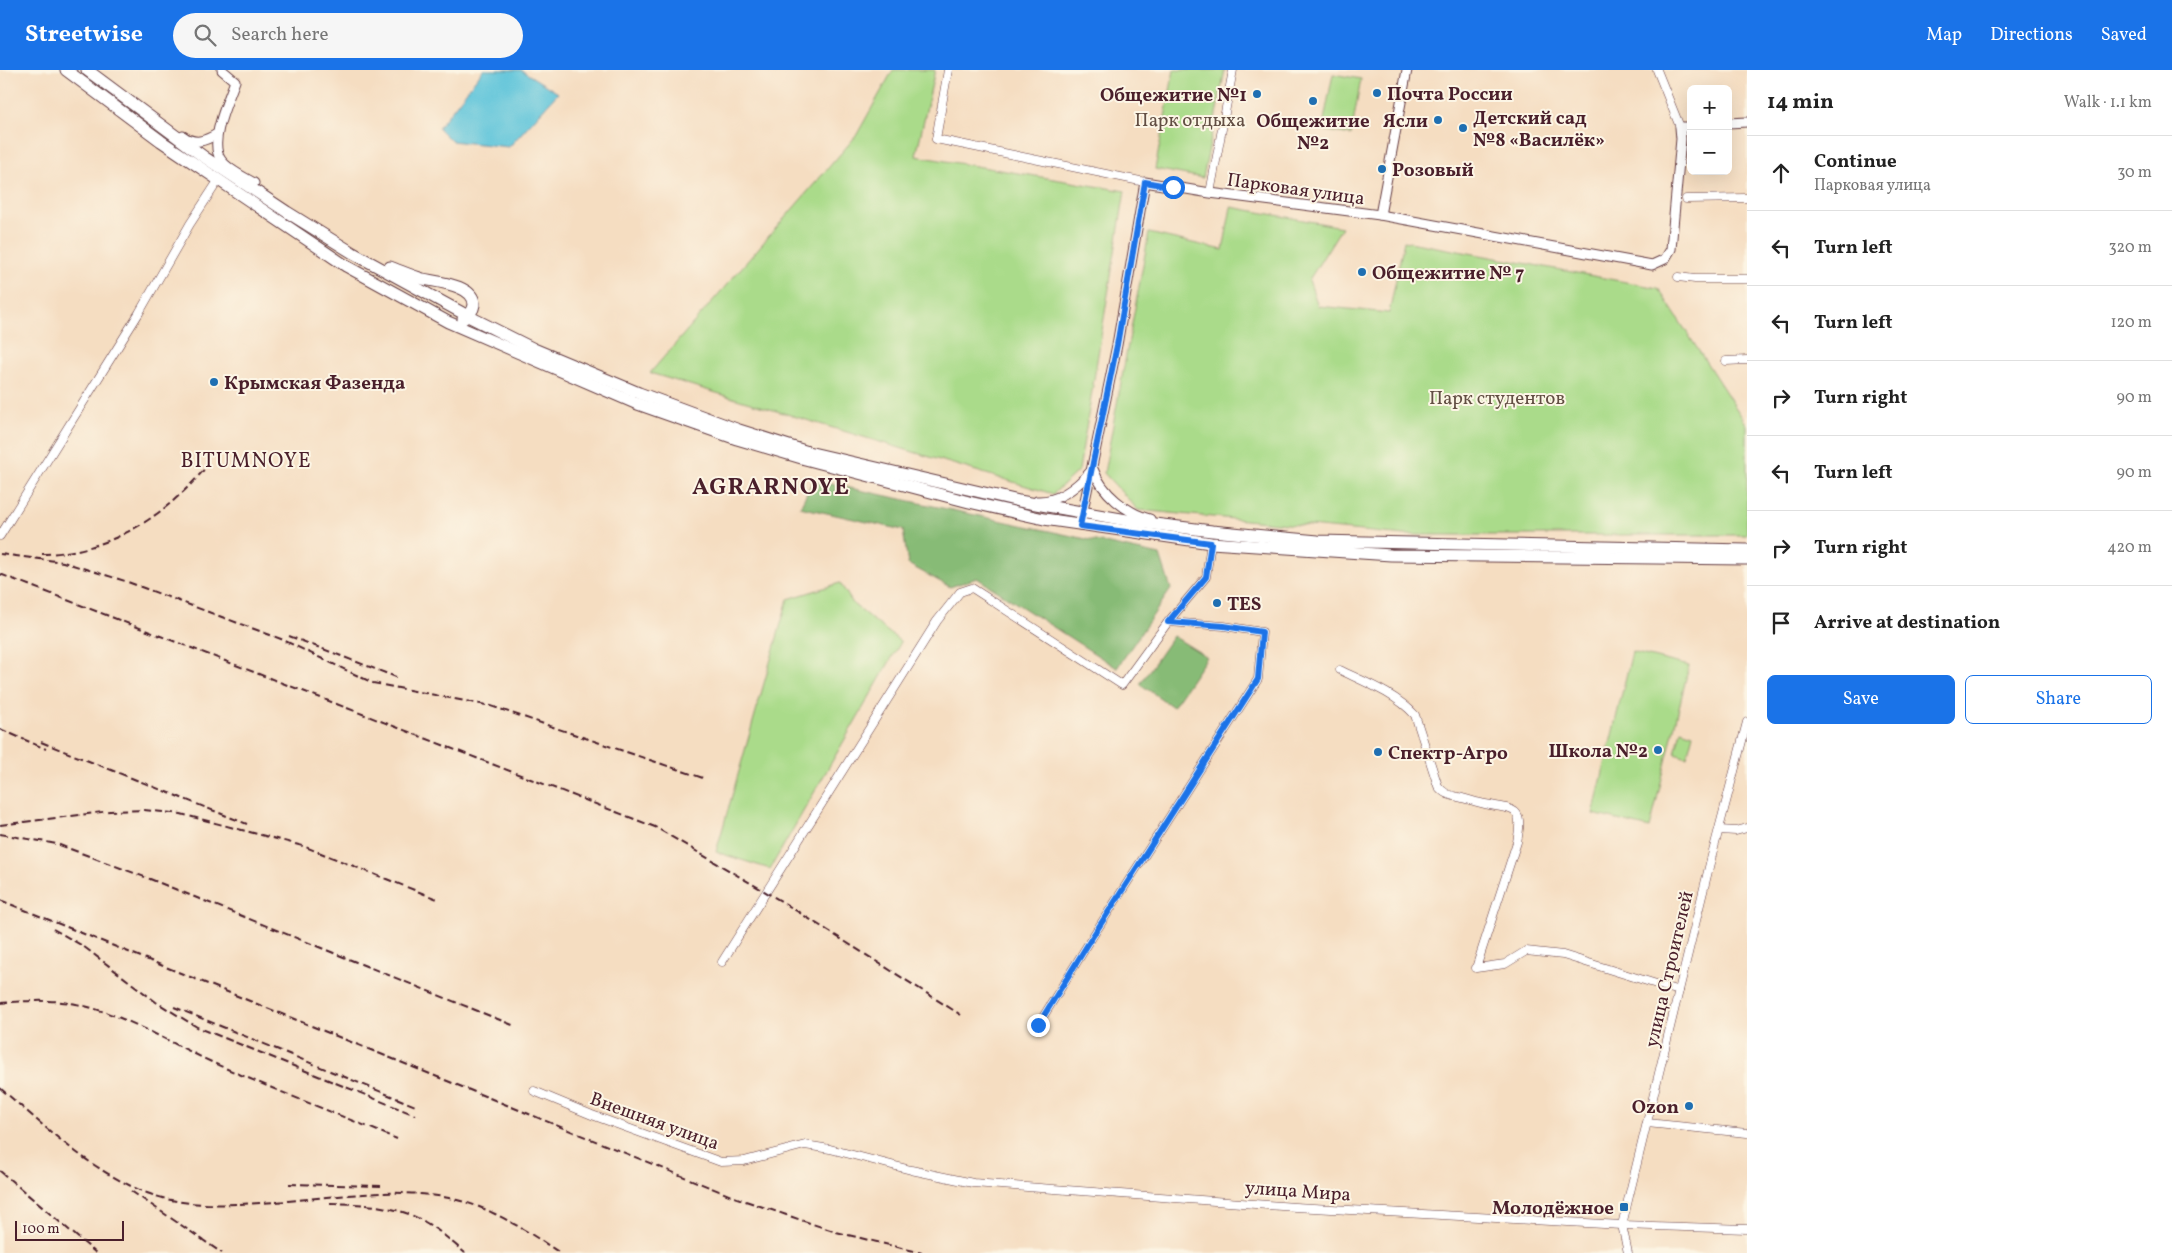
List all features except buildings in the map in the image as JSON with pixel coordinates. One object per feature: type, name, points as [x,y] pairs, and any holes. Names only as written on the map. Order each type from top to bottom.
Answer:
[{"type":"main road","points":[[66,70],[218,181],[346,266],[448,322],[635,404],[737,439],[805,459],[969,502],[1080,526],[1211,543],[1391,556],[1746,557]]},
{"type":"main road","points":[[87,70],[204,157],[353,254],[468,316],[534,349],[622,386],[740,430],[808,452],[1019,501],[1082,513],[1170,526],[1318,541],[1746,557]]},
{"type":"main road","points":[[353,254],[421,278],[458,287],[468,292],[474,300],[473,309],[468,316],[448,322]]},
{"type":"street","points":[[222,70],[235,81],[217,134],[219,155],[222,161],[287,206],[307,224]]},
{"type":"street","name":"Парковая улица","points":[[948,70],[936,139],[1145,182],[1210,193],[1380,216],[1652,266],[1665,259],[1671,249],[1681,139],[1680,127]]},
{"type":"street","points":[[1210,193],[1233,70]]},
{"type":"street","points":[[1380,216],[1407,70]]},
{"type":"street","points":[[1658,70],[1680,127],[1687,127]]},
{"type":"street","points":[[105,85],[126,97],[188,140],[204,141],[217,134]]},
{"type":"street","points":[[1732,123],[1747,122]]},
{"type":"street","points":[[0,536],[139,313],[190,224],[218,181]]},
{"type":"street","points":[[1080,526],[1117,345],[1145,182]]},
{"type":"street","points":[[1686,199],[1747,198]]},
{"type":"street","points":[[1678,277],[1695,279],[1747,279]]},
{"type":"street","points":[[1726,361],[1747,360]]},
{"type":"street","points":[[1019,501],[1045,502],[1055,498],[1080,483],[1092,469]]},
{"type":"street","points":[[1092,469],[1106,490],[1128,510],[1170,526]]},
{"type":"street","points":[[722,962],[937,621],[960,592],[972,588],[1122,685],[1168,622],[1206,577],[1211,543]]},
{"type":"street","points":[[1038,1025],[1258,679],[1262,632],[1224,626],[1168,622]]},
{"type":"street","points":[[1340,670],[1379,689],[1410,709],[1415,715],[1438,786],[1444,793],[1485,804],[1507,806],[1518,818],[1520,827],[1517,842],[1476,968],[1505,964],[1526,951],[1563,955],[1679,991]]},
{"type":"street","name":"улица Строителей","points":[[1622,1225],[1747,722]]},
{"type":"street","points":[[1719,830],[1736,831],[1747,828]]},
{"type":"street","name":"Внешняя улица","points":[[534,1091],[592,1115],[721,1162],[744,1161],[805,1146],[830,1149],[910,1170],[973,1183]]},
{"type":"street","points":[[1647,1124],[1747,1133]]},
{"type":"street","name":"улица Мира","points":[[973,1183],[1295,1207],[1622,1225],[1747,1229]]},
{"type":"street","points":[[1622,1225],[1628,1253]]},
{"type":"green space","points":[[893,70],[935,70],[916,156],[1125,191],[1079,470],[1053,494],[650,373],[856,136]]},
{"type":"green space","name":"Парк отдыха","points":[[1174,70],[1225,70],[1203,178],[1155,169]]},
{"type":"green space","points":[[1333,74],[1361,79],[1351,135],[1322,130]]},
{"type":"green space","name":"Парк студентов","points":[[1231,207],[1342,227],[1309,280],[1318,306],[1389,313],[1404,241],[1658,288],[1747,425],[1747,535],[1405,535],[1138,510],[1104,473],[1149,233],[1223,250]]},
{"type":"green space","points":[[813,480],[1160,555],[1171,589],[1117,668],[977,578],[950,587],[908,564],[903,530],[800,507]]},
{"type":"green space","points":[[840,583],[854,605],[901,642],[770,869],[716,852],[788,599]]},
{"type":"green space","points":[[1173,636],[1207,657],[1173,707],[1140,684]]},
{"type":"green space","points":[[1632,652],[1689,666],[1650,828],[1593,814]]},
{"type":"green space","points":[[1681,730],[1693,734],[1687,757],[1675,753]]},
{"type":"water","points":[[483,70],[521,70],[558,93],[509,147],[451,141],[438,128]]},
{"type":"railway","points":[[42,554],[67,552],[90,547],[113,539],[134,528],[154,516],[173,501],[207,466]]},
{"type":"railway","points":[[0,554],[63,562],[125,581],[281,639],[373,683],[491,706],[703,778]]},
{"type":"railway","points":[[0,574],[655,827],[781,901],[961,1015]]},
{"type":"railway","points":[[289,636],[396,677]]},
{"type":"railway","points":[[0,729],[46,749]]},
{"type":"railway","points":[[41,742],[247,824]]},
{"type":"railway","points":[[0,825],[110,811],[144,810],[181,814],[303,846],[437,899]]},
{"type":"railway","points":[[0,834],[57,844],[150,879],[515,1026]]},
{"type":"railway","points":[[0,900],[734,1197],[836,1232],[922,1253]]},
{"type":"railway","points":[[53,929],[83,946],[156,1002],[197,1027],[415,1115]]},
{"type":"railway","points":[[0,1003],[57,1001],[76,1004],[114,1015],[207,1060],[397,1139]]},
{"type":"railway","points":[[174,1007],[418,1107]]},
{"type":"railway","points":[[0,1088],[69,1147],[106,1173],[126,1184],[161,1198],[189,1203],[217,1204],[260,1203],[379,1193],[409,1193],[438,1196],[467,1203],[495,1214],[520,1227],[560,1253]]},
{"type":"railway","points":[[0,1171],[96,1253]]},
{"type":"railway","points":[[289,1184],[382,1186]]},
{"type":"railway","points":[[131,1191],[222,1253]]},
{"type":"railway","points":[[330,1203],[379,1206],[414,1216],[430,1225],[465,1253]]},
{"type":"place","name":"Почта России","points":[[1377,93]]},
{"type":"place","name":"Общежитие №1","points":[[1257,94]]},
{"type":"place","name":"Общежитие №2","points":[[1313,101]]},
{"type":"place","name":"Ясли","points":[[1438,120]]},
{"type":"place","name":"Детский сад №8 «Василёк»","points":[[1463,128]]},
{"type":"place","name":"Розовый","points":[[1382,169]]},
{"type":"place","name":"Общежитие № 7","points":[[1362,272]]},
{"type":"place","name":"Крымская Фазенда","points":[[214,382]]},
{"type":"place","name":"TES","points":[[1217,603]]},
{"type":"place","name":"Школа №2","points":[[1658,750]]},
{"type":"place","name":"Спектр-Агро","points":[[1378,752]]},
{"type":"place","name":"Ozon","points":[[1689,1106]]},
{"type":"place","name":"Молодёжное","points":[[1624,1207]]},
{"type":"district","name":"BITUMNOYE","points":[[246,460]]},
{"type":"district","name":"AGRARNOYE","points":[[771,486]]},
{"type":"route","points":[[1038,1025],[1258,679],[1262,632],[1224,626],[1168,622],[1206,577],[1211,543],[1080,526],[1117,345],[1145,182],[1173,187]]}]
